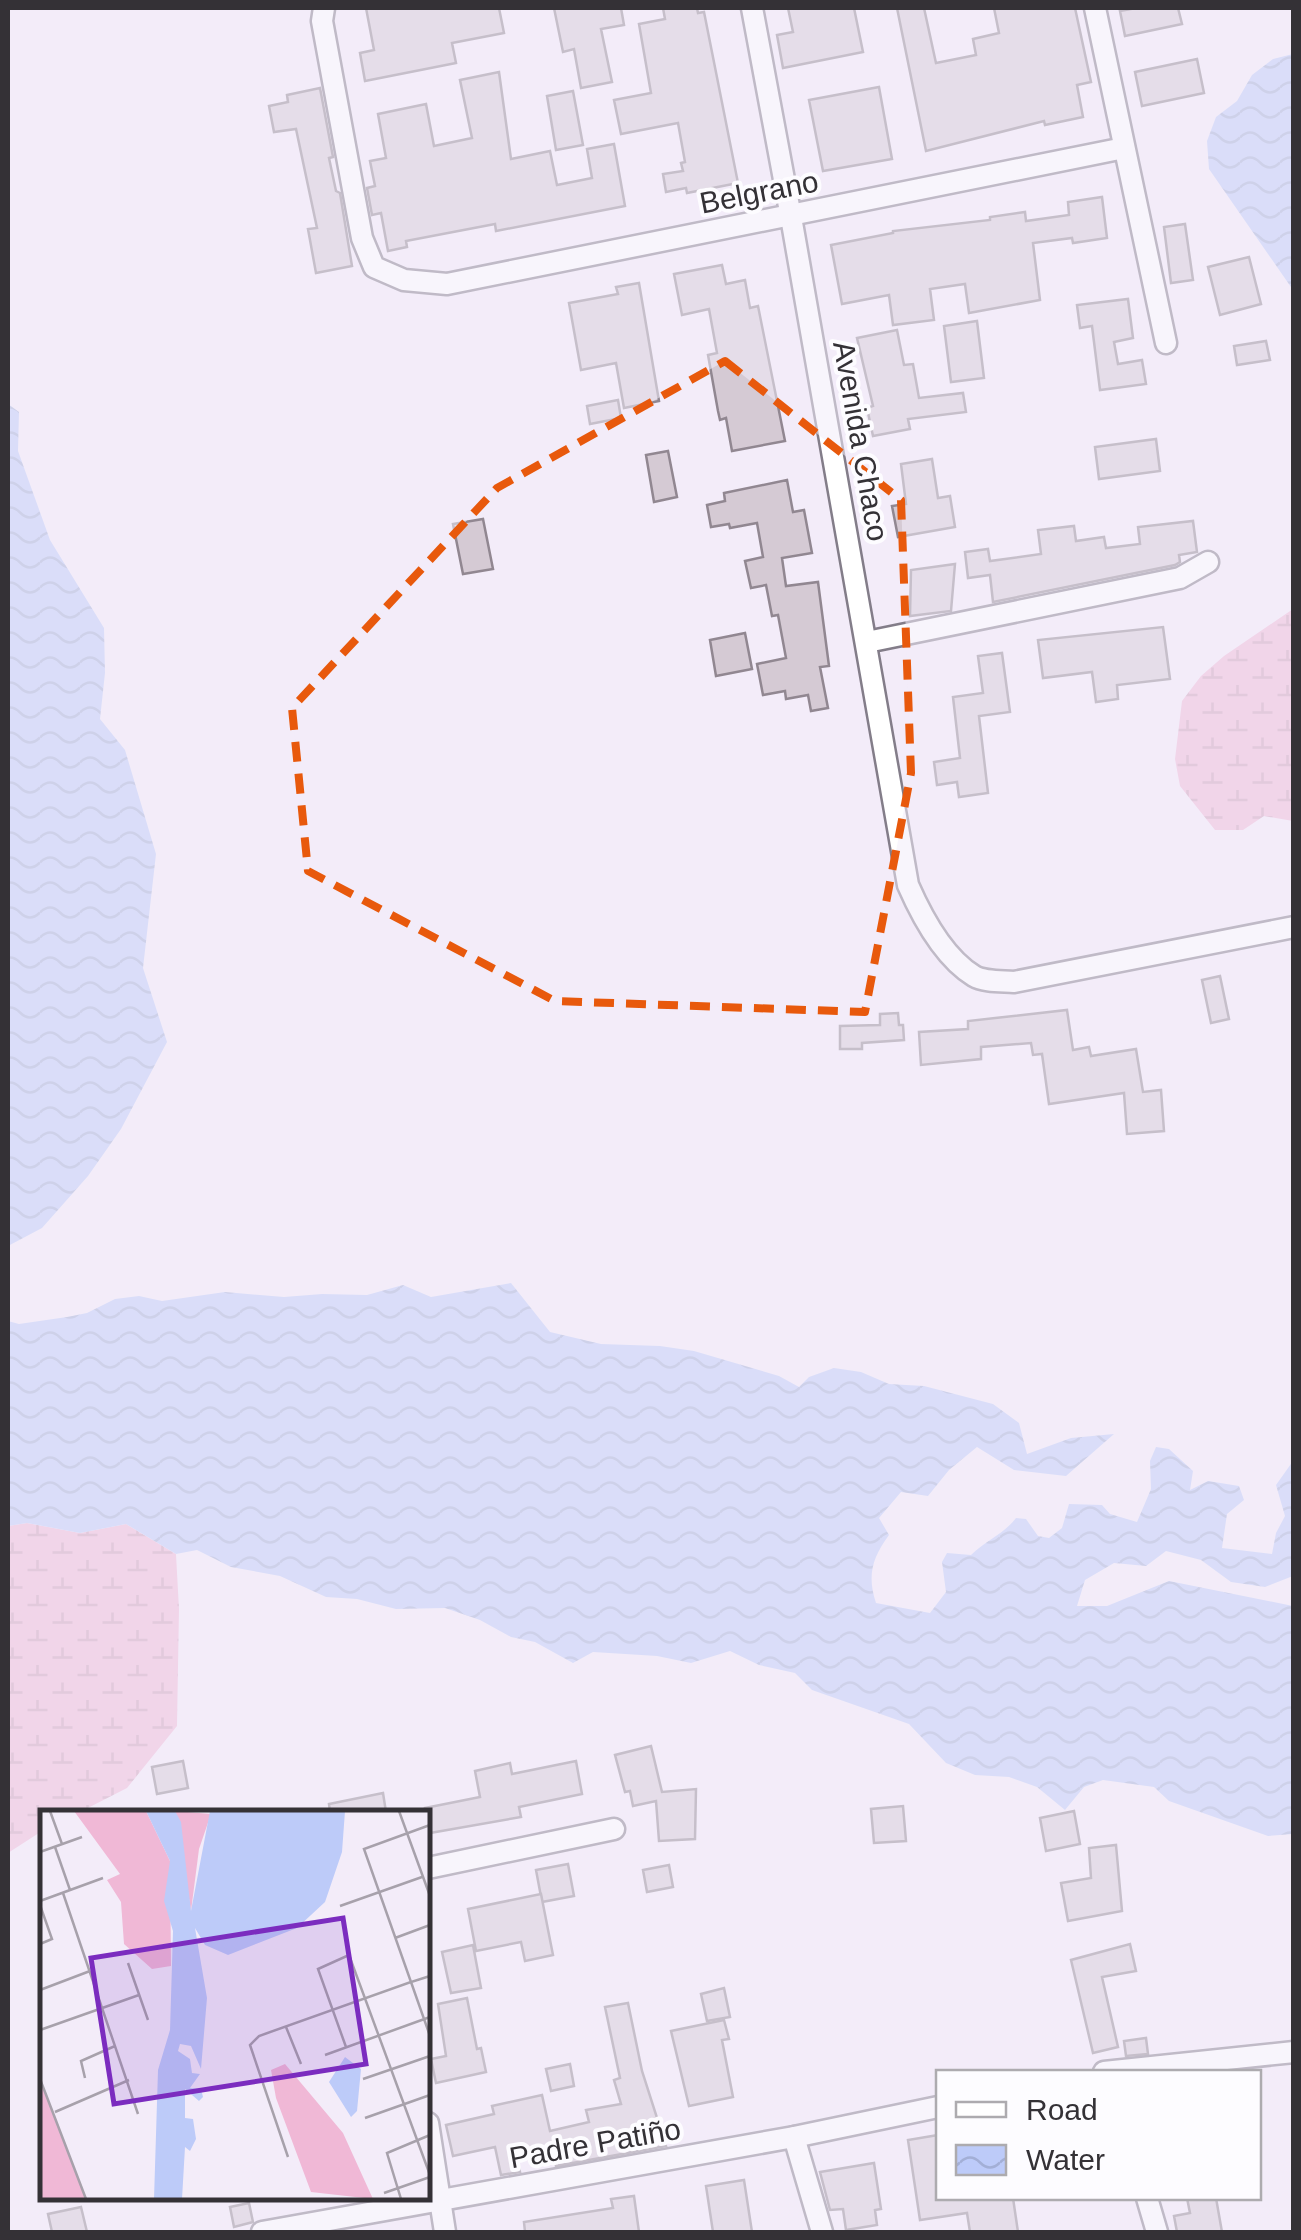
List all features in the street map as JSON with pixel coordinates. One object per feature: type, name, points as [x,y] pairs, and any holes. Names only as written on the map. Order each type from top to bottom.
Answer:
[{"type":"street","name":"Belgrano","points":[[324,8],[322,22],[362,238],[374,266],[404,280],[447,284],[1124,148]]},
{"type":"street","name":"Avenida Chaco","points":[[752,8],[908,885],[921,915],[951,956],[976,978],[1014,982],[1294,927]]},
{"type":"street","points":[[1096,8],[1166,343]]},
{"type":"street","points":[[866,642],[1180,578],[1208,562]]},
{"type":"street","points":[[430,1868],[614,1830]]},
{"type":"street","points":[[1127,2070],[1294,2052]]},
{"type":"street","name":"Padre Patiño","points":[[262,2232],[794,2137],[936,2107]]},
{"type":"street","points":[[430,2137],[444,2232]]},
{"type":"street","points":[[794,2137],[822,2232]]},
{"type":"street","points":[[1148,2200],[1157,2232]]},
{"type":"highlighted area","points":[[725,361],[901,500],[911,773],[865,1012],[555,1001],[308,871],[292,708],[497,488]]},
{"type":"green space","points":[[1293,609],[1293,821],[1264,816],[1243,830],[1215,830],[1180,786],[1175,759],[1182,701],[1201,676],[1224,656]]},
{"type":"green space","points":[[27,1523],[80,1533],[126,1524],[176,1554],[179,1609],[177,1726],[127,1788],[84,1810],[40,1810],[40,1832],[8,1853],[8,1526]]},
{"type":"water","points":[[1294,54],[1293,290],[1209,169],[1207,141],[1216,117],[1237,101],[1252,75],[1273,59]]},
{"type":"water","points":[[8,404],[19,412],[18,451],[50,540],[104,628],[100,719],[125,750],[156,854],[143,968],[167,1042],[121,1129],[88,1176],[42,1228],[8,1246]]},
{"type":"water","points":[[511,1283],[550,1332],[601,1344],[694,1351],[779,1376],[799,1387],[809,1377],[834,1368],[861,1372],[889,1384],[924,1386],[993,1404],[1019,1423],[1027,1454],[1071,1438],[1114,1434],[1066,1476],[1014,1470],[977,1447],[949,1470],[928,1496],[901,1492],[879,1518],[889,1535],[873,1568],[876,1603],[930,1613],[946,1592],[942,1562],[947,1553],[971,1555],[1016,1518],[1026,1519],[1038,1536],[1049,1538],[1062,1528],[1069,1504],[1102,1505],[1110,1514],[1137,1522],[1151,1489],[1150,1461],[1156,1447],[1169,1449],[1193,1471],[1190,1490],[1208,1481],[1239,1486],[1244,1500],[1227,1514],[1222,1548],[1272,1554],[1276,1533],[1285,1516],[1276,1485],[1293,1461],[1293,1576],[1265,1587],[1231,1582],[1201,1560],[1166,1551],[1146,1566],[1114,1563],[1085,1580],[1077,1606],[1107,1606],[1169,1581],[1293,1606],[1293,1834],[1268,1836],[1169,1801],[1154,1787],[1103,1780],[1084,1787],[1065,1810],[1037,1787],[1009,1777],[975,1775],[946,1763],[909,1724],[812,1690],[795,1673],[759,1665],[730,1651],[691,1663],[657,1656],[593,1652],[573,1663],[535,1642],[511,1637],[480,1620],[445,1608],[396,1609],[357,1599],[326,1597],[280,1576],[231,1567],[197,1550],[176,1554],[126,1524],[80,1533],[27,1523],[8,1526],[8,1321],[19,1324],[67,1317],[87,1313],[115,1299],[139,1296],[162,1301],[225,1292],[284,1297],[367,1295],[403,1285],[431,1297]]},
{"type":"building","points":[[366,8],[499,8],[504,33],[452,43],[456,63],[365,81],[360,53],[374,50]]},
{"type":"building","points":[[554,8],[621,8],[624,25],[601,29],[612,82],[581,88],[574,49],[563,52]]},
{"type":"building","points":[[663,8],[697,8],[698,13],[704,12],[738,183],[687,193],[686,188],[666,192],[663,174],[683,171],[681,163],[685,162],[678,123],[621,134],[614,100],[651,93],[639,24],[665,19]]},
{"type":"building","points":[[788,8],[854,8],[863,52],[783,68],[777,35],[793,32]]},
{"type":"building","points":[[897,8],[924,8],[936,63],[976,55],[973,39],[999,33],[994,8],[1075,8],[1091,82],[1077,85],[1083,117],[1045,125],[1044,121],[926,151]]},
{"type":"building","points":[[1178,8],[1182,24],[1125,36],[1120,11]]},
{"type":"building","points":[[1197,59],[1204,93],[1142,106],[1135,72]]},
{"type":"building","points":[[499,72],[511,159],[550,151],[557,185],[592,178],[587,149],[614,144],[625,206],[496,231],[495,224],[406,241],[407,247],[388,251],[381,213],[372,215],[367,188],[375,186],[370,161],[386,158],[378,114],[426,104],[434,146],[472,138],[460,80]]},
{"type":"building","points":[[879,87],[892,159],[823,171],[809,100]]},
{"type":"building","points":[[320,88],[333,157],[329,158],[336,191],[340,193],[352,266],[316,273],[308,229],[317,228],[296,129],[274,132],[269,106],[288,102],[287,95]]},
{"type":"building","points":[[573,91],[583,145],[556,150],[547,96]]},
{"type":"building","points":[[1102,197],[1107,238],[1033,243],[1040,300],[969,313],[965,284],[930,289],[934,320],[893,325],[889,295],[842,304],[831,245],[893,231],[1025,212],[1026,221],[1069,215],[1068,202]]},
{"type":"building","points":[[1185,224],[1193,280],[1171,283],[1164,227]]},
{"type":"building","points":[[1249,257],[1261,304],[1220,315],[1208,267]]},
{"type":"building","points":[[722,265],[726,284],[745,280],[750,308],[758,306],[785,441],[732,451],[726,418],[720,420],[708,355],[717,353],[709,309],[682,315],[674,274]]},
{"type":"building","points":[[639,283],[659,401],[624,408],[616,363],[581,370],[569,303],[618,294],[616,287]]},
{"type":"building","points":[[1128,299],[1133,338],[1114,342],[1118,364],[1142,360],[1146,384],[1100,390],[1092,326],[1080,328],[1077,305]]},
{"type":"building","points":[[977,321],[984,378],[951,382],[944,326]]},
{"type":"building","points":[[897,330],[904,365],[913,364],[919,398],[963,393],[966,412],[908,419],[910,429],[873,436],[867,408],[873,406],[857,338]]},
{"type":"building","points":[[1266,341],[1270,360],[1237,365],[1234,346]]},
{"type":"building","points":[[618,400],[621,418],[590,424],[587,406]]},
{"type":"building","points":[[1156,439],[1160,471],[1099,479],[1095,447]]},
{"type":"building","points":[[668,451],[677,497],[654,502],[646,455]]},
{"type":"building","points":[[932,459],[938,498],[950,496],[955,527],[898,537],[892,506],[906,504],[901,464]]},
{"type":"building","points":[[787,480],[793,512],[804,510],[812,553],[782,558],[786,586],[818,582],[829,666],[820,667],[828,708],[811,711],[808,695],[786,699],[785,691],[763,695],[757,664],[786,658],[778,615],[772,616],[766,585],[751,588],[745,561],[763,557],[757,523],[711,527],[707,505],[725,501],[724,493]]},
{"type":"building","points":[[483,519],[493,569],[463,574],[453,524]]},
{"type":"building","points":[[1193,521],[1197,552],[1179,555],[1180,562],[1175,565],[993,602],[990,575],[968,578],[965,552],[988,549],[990,561],[1041,554],[1038,530],[1074,526],[1076,541],[1104,537],[1106,548],[1140,544],[1138,527]]},
{"type":"building","points":[[955,564],[951,611],[910,616],[911,570]]},
{"type":"building","points":[[1163,627],[1170,679],[1117,685],[1118,699],[1096,702],[1092,672],[1043,678],[1038,640]]},
{"type":"building","points":[[745,633],[752,669],[716,676],[710,640]]},
{"type":"building","points":[[1002,653],[1010,712],[979,716],[988,793],[959,797],[957,782],[937,785],[934,762],[960,758],[953,697],[983,693],[978,656]]},
{"type":"building","points":[[1220,976],[1229,1019],[1211,1023],[1202,980]]},
{"type":"building","points":[[1067,1010],[1073,1050],[1089,1047],[1091,1056],[1136,1049],[1143,1092],[1161,1090],[1164,1131],[1127,1134],[1124,1093],[1049,1104],[1042,1054],[1033,1055],[1031,1043],[981,1047],[981,1059],[921,1065],[919,1032],[968,1029],[968,1021]]},
{"type":"building","points":[[898,1013],[904,1040],[862,1043],[862,1049],[840,1049],[840,1026],[880,1025],[880,1014]]},
{"type":"building","points":[[651,1746],[662,1792],[696,1789],[695,1839],[659,1841],[656,1801],[633,1806],[630,1791],[625,1792],[615,1755]]},
{"type":"building","points":[[183,1761],[188,1788],[157,1794],[152,1767]]},
{"type":"building","points":[[576,1761],[582,1794],[519,1807],[521,1817],[430,1833],[430,1810],[425,1808],[480,1797],[475,1771],[510,1763],[512,1774]]},
{"type":"building","points":[[383,1793],[386,1810],[330,1810],[329,1804]]},
{"type":"building","points":[[903,1806],[906,1841],[874,1843],[871,1809]]},
{"type":"building","points":[[1074,1811],[1080,1844],[1046,1851],[1040,1818]]},
{"type":"building","points":[[1116,1845],[1122,1911],[1068,1921],[1061,1883],[1091,1878],[1089,1848]]},
{"type":"building","points":[[568,1864],[574,1896],[542,1902],[536,1870]]},
{"type":"building","points":[[669,1865],[673,1887],[647,1892],[643,1870]]},
{"type":"building","points":[[541,1894],[553,1955],[525,1961],[521,1942],[476,1951],[468,1909]]},
{"type":"building","points":[[1130,1944],[1136,1971],[1102,1977],[1118,2047],[1093,2053],[1071,1960]]},
{"type":"building","points":[[473,1945],[481,1988],[451,1993],[442,1952]]},
{"type":"building","points":[[724,1988],[730,2017],[707,2021],[701,1994]]},
{"type":"building","points":[[467,1998],[486,2072],[436,2083],[431,2059],[446,2056],[438,2004]]},
{"type":"building","points":[[628,2003],[642,2071],[666,2146],[556,2166],[552,2149],[516,2157],[520,2172],[501,2175],[495,2147],[453,2156],[446,2125],[494,2114],[492,2106],[542,2095],[550,2131],[589,2122],[586,2110],[621,2104],[614,2080],[620,2078],[605,2007]]},
{"type":"building","points":[[724,2020],[729,2039],[722,2040],[733,2097],[689,2106],[671,2031]]},
{"type":"building","points":[[1146,2038],[1148,2054],[1126,2056],[1124,2041]]},
{"type":"building","points":[[570,2064],[574,2086],[551,2091],[546,2069]]},
{"type":"building","points":[[936,2135],[936,2200],[1013,2200],[1018,2232],[970,2232],[967,2213],[920,2220],[908,2140]]},
{"type":"building","points":[[874,2163],[881,2209],[875,2210],[877,2225],[846,2230],[843,2209],[830,2210],[820,2172]]},
{"type":"building","points":[[744,2180],[752,2232],[713,2232],[706,2186]]},
{"type":"building","points":[[634,2196],[639,2232],[525,2232],[524,2222],[613,2208],[611,2199]]},
{"type":"building","points":[[1187,2200],[1216,2200],[1222,2232],[1177,2232],[1174,2216],[1190,2213]]},
{"type":"building","points":[[249,2203],[253,2222],[234,2227],[230,2207]]},
{"type":"building","points":[[81,2207],[87,2232],[52,2232],[48,2214]]}]
